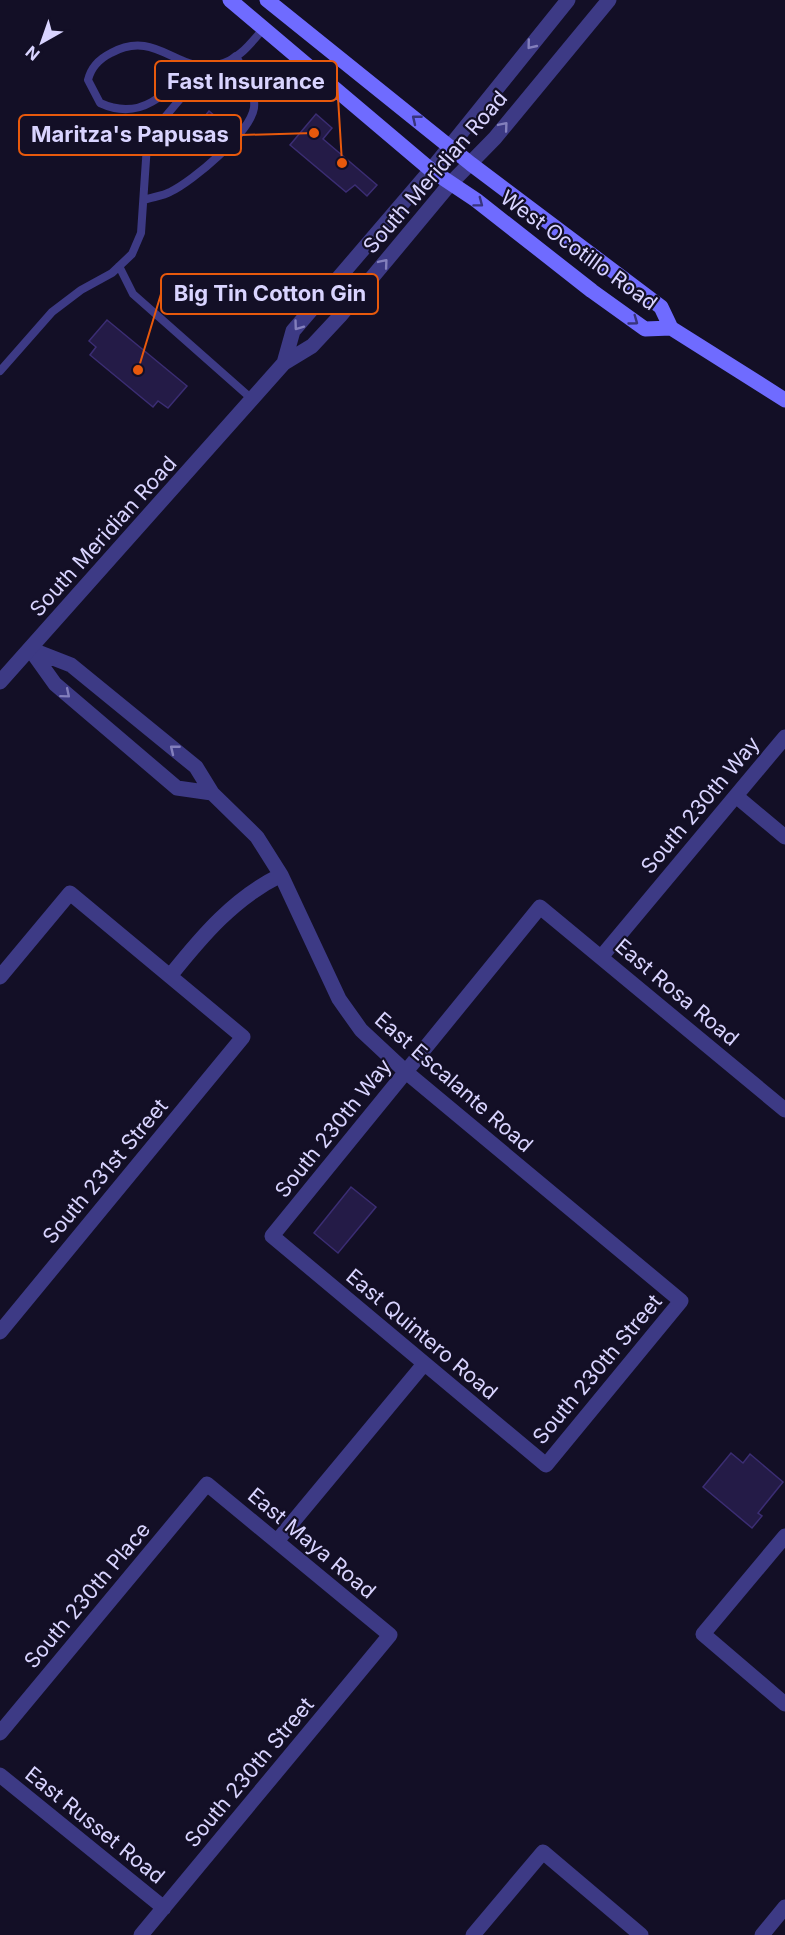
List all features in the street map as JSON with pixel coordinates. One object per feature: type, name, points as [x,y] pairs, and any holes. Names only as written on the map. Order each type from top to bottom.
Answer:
[{"type":"main road","name":"West Ocotillo Road","points":[[230,0],[431,170],[476,200],[548,258],[645,329],[671,328],[661,307],[471,164],[267,0]]},
{"type":"main road","points":[[671,328],[785,400]]},
{"type":"street","name":"South Meridian Road","points":[[284,363],[293,331],[431,170],[568,0]]},
{"type":"street","name":"South Meridian Road","points":[[0,682],[284,363],[312,346],[450,184],[471,164],[609,0]]},
{"type":"street","name":"East Escalante Road","points":[[30,649],[71,665],[196,767],[212,793],[257,837],[281,875],[339,999],[366,1036],[406,1072],[681,1300]]},
{"type":"street","points":[[30,649],[55,684],[177,788],[212,793]]},
{"type":"street","name":"South 230th Way","points":[[602,956],[785,737]]},
{"type":"street","points":[[736,796],[785,837]]},
{"type":"street","points":[[0,977],[70,894],[170,976],[202,937],[228,912],[255,888],[281,875]]},
{"type":"street","name":"South 230th Way","points":[[272,1236],[540,907]]},
{"type":"street","name":"East Rosa Road","points":[[540,907],[602,956],[785,1110]]},
{"type":"street","name":"South 231st Street","points":[[0,1332],[243,1037],[170,976]]},
{"type":"street","name":"East Quintero Road","points":[[272,1236],[546,1465]]},
{"type":"street","name":"South 230th Street","points":[[546,1465],[681,1300]]},
{"type":"street","points":[[278,1541],[424,1364]]},
{"type":"street","name":"East Maya Road","points":[[207,1484],[390,1635]]},
{"type":"street","name":"South 230th Place","points":[[0,1733],[207,1484]]},
{"type":"street","points":[[785,1536],[703,1634],[785,1704]]},
{"type":"street","name":"South 230th Street","points":[[141,1935],[390,1635]]},
{"type":"street","name":"East Russet Road","points":[[0,1775],[164,1908]]},
{"type":"street","points":[[474,1935],[543,1852],[641,1935]]},
{"type":"street","points":[[762,1935],[785,1907]]},
{"type":"lane","points":[[0,371],[52,312],[119,266],[132,254],[141,234],[147,145],[154,130],[181,98],[236,56],[264,28]]},
{"type":"lane","points":[[191,64],[164,94],[149,105],[134,110],[121,110],[100,104],[88,80],[98,61],[119,48],[135,45],[148,45],[161,49],[191,64],[217,65],[236,56]]},
{"type":"lane","points":[[144,200],[169,193],[181,185],[206,165],[246,125],[254,109],[253,92],[236,56]]},
{"type":"lane","points":[[119,266],[134,294],[253,400]]},
{"type":"building","points":[[209,111],[221,121],[207,138],[195,128]]},
{"type":"building","points":[[316,114],[332,128],[323,139],[377,185],[367,196],[355,185],[346,192],[290,145]]},
{"type":"building","points":[[107,320],[187,386],[168,408],[158,401],[153,407],[90,355],[96,347],[89,341]]},
{"type":"building","points":[[351,1187],[376,1207],[338,1253],[314,1233]]},
{"type":"building","points":[[731,1453],[743,1463],[750,1454],[783,1482],[758,1513],[762,1516],[752,1528],[703,1487]]},
{"type":"place","name":"Maritza's Papusas","points":[[314,133]]},
{"type":"place","name":"Fast Insurance","points":[[342,163]]},
{"type":"place","name":"Big Tin Cotton Gin","points":[[138,370]]}]
